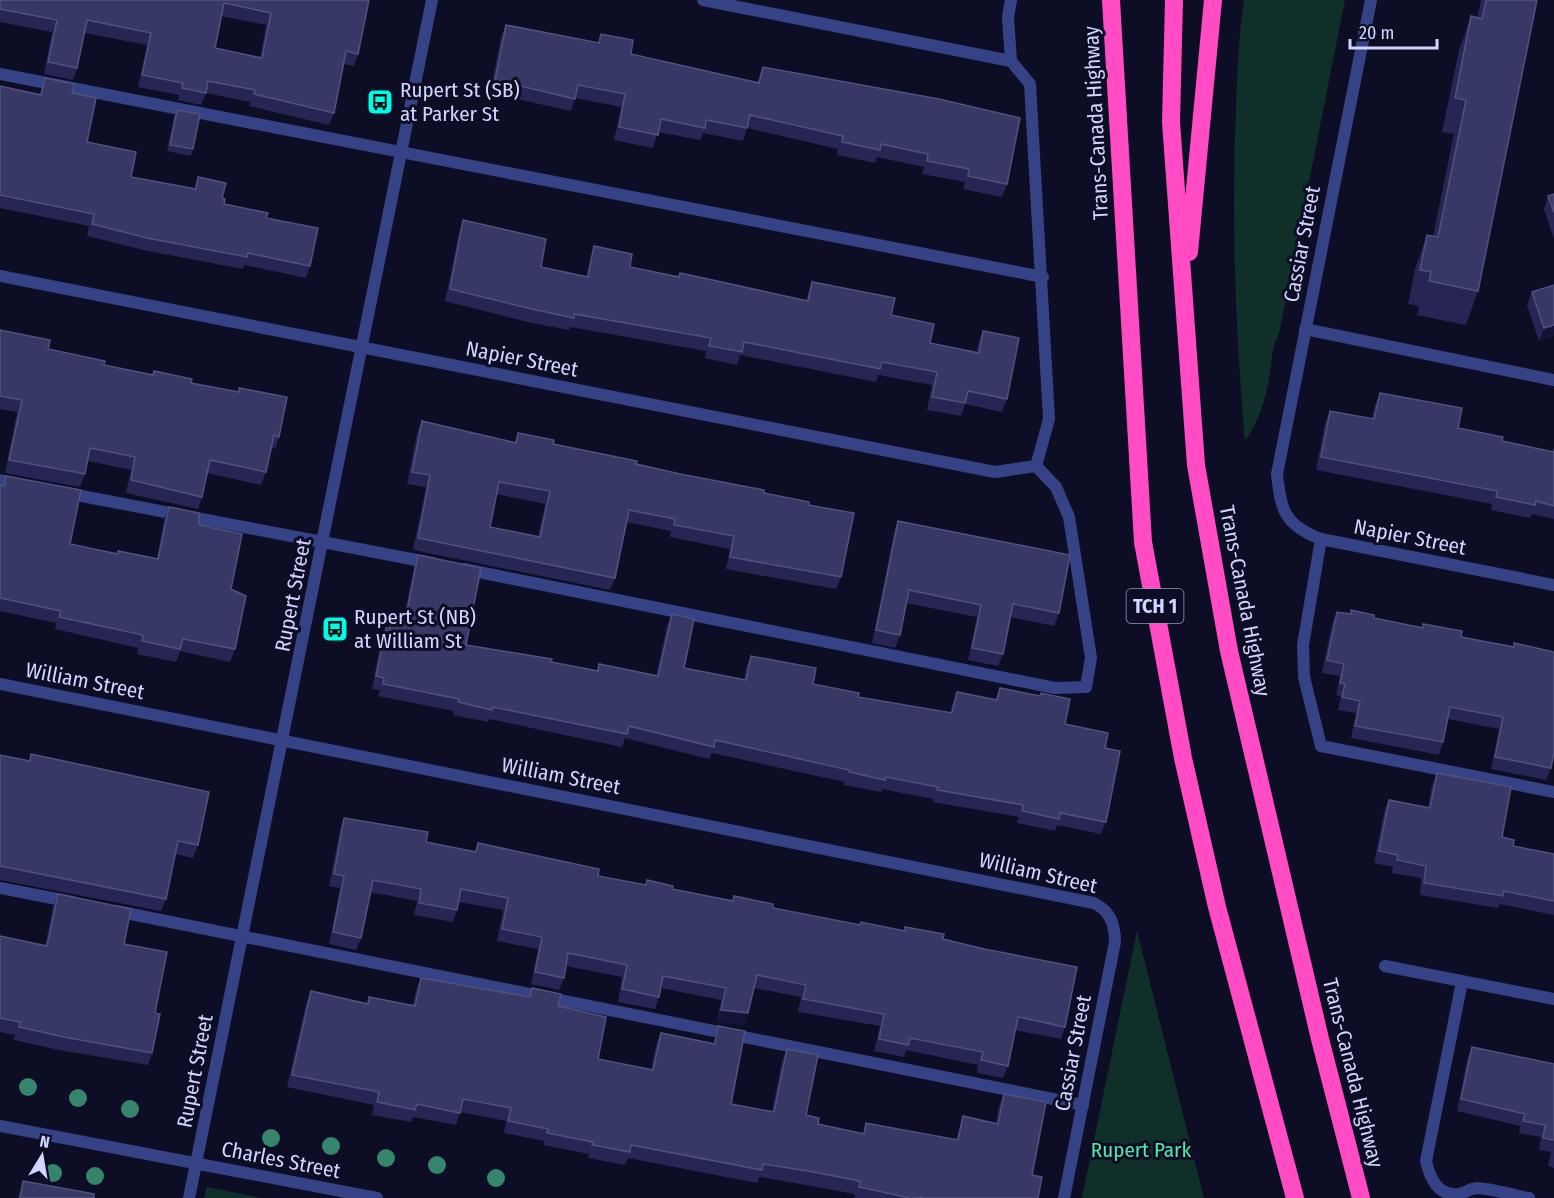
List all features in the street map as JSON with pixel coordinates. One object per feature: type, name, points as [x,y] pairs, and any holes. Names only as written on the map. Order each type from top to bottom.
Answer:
[{"type":"highway","name":"Trans-Canada Highway","points":[[1111,0],[1143,542],[1183,758],[1216,907],[1295,1198]]},
{"type":"highway","name":"Trans-Canada Highway","points":[[1174,0],[1171,122],[1196,465],[1229,651],[1320,1039],[1361,1198]]},
{"type":"highway","points":[[1184,305],[1213,0]]},
{"type":"street","name":"Rupert Street","points":[[189,1198],[241,936],[284,740],[360,346],[403,150],[432,0]]},
{"type":"street","points":[[704,0],[1011,61]]},
{"type":"street","points":[[59,491],[323,541],[1055,688],[1086,687],[1091,658],[1069,517],[1056,487],[1036,466],[1049,419],[1043,277],[1030,84],[1011,61],[1008,17],[1011,0]]},
{"type":"street","name":"Cassiar Street","points":[[1279,497],[1277,474],[1371,0]]},
{"type":"street","points":[[0,74],[403,150],[1043,277]]},
{"type":"street","name":"Napier Street","points":[[0,276],[995,472],[1036,466]]},
{"type":"street","points":[[1305,329],[1554,380]]},
{"type":"street","points":[[0,480],[35,487]]},
{"type":"street","name":"Napier Street","points":[[1279,497],[1285,514],[1295,526],[1321,539],[1554,585]]},
{"type":"street","points":[[1321,539],[1303,645],[1304,677],[1320,746],[1554,792]]},
{"type":"street","name":"William Street","points":[[0,684],[1087,900],[1100,906],[1110,916]]},
{"type":"street","points":[[0,888],[82,904]]},
{"type":"street","points":[[105,909],[1083,1105]]},
{"type":"street","name":"Cassiar Street","points":[[1064,1198],[1115,942],[1115,929],[1110,916]]},
{"type":"street","points":[[1385,966],[1554,999]]},
{"type":"street","points":[[1462,982],[1426,1161],[1430,1176],[1436,1186],[1447,1194],[1461,1194],[1474,1188],[1529,1198]]},
{"type":"street","name":"Charles Street","points":[[0,1126],[377,1198]]},
{"type":"green space","points":[[1244,0],[1345,0],[1267,387],[1257,419],[1245,441],[1234,251],[1235,136]]},
{"type":"green space","name":"Rupert Park","points":[[1137,931],[1204,1198],[1082,1198]]},
{"type":"green space","points":[[207,1187],[262,1198],[204,1198]]},
{"type":"building","points":[[0,0],[369,0],[358,54],[346,51],[334,113],[254,94],[255,90],[208,81],[206,93],[182,88],[183,83],[142,75],[151,33],[87,20],[77,68],[48,62],[57,20],[0,9]],"holes":[[[224,3],[271,13],[262,58],[215,48]]]},
{"type":"building","points":[[1486,0],[1537,0],[1478,291],[1429,281],[1431,272],[1420,270],[1427,235],[1438,237],[1466,100],[1455,98],[1471,16],[1482,19]]},
{"type":"building","points":[[506,25],[599,43],[601,34],[633,40],[631,54],[759,83],[763,67],[939,99],[1020,118],[1007,184],[968,176],[969,169],[927,161],[928,154],[881,144],[880,150],[842,142],[843,136],[750,115],[747,128],[706,120],[705,128],[661,119],[658,135],[619,127],[625,94],[578,85],[575,99],[495,80]]},
{"type":"building","points":[[45,78],[74,84],[72,93],[96,98],[87,142],[136,152],[131,177],[196,189],[198,177],[226,183],[222,198],[225,199],[224,204],[268,213],[266,218],[318,228],[310,266],[248,253],[247,257],[147,238],[92,224],[94,214],[0,195],[0,86],[41,95]]},
{"type":"building","points":[[177,110],[200,114],[193,149],[170,145]]},
{"type":"building","points":[[1554,194],[1554,213],[1548,196]]},
{"type":"building","points":[[463,220],[546,239],[541,267],[588,277],[594,246],[632,254],[630,267],[679,277],[680,273],[808,301],[812,282],[895,298],[891,315],[934,324],[930,343],[979,353],[983,331],[1019,338],[1007,399],[968,391],[965,403],[932,397],[937,372],[882,362],[880,369],[744,342],[742,352],[709,346],[711,338],[574,314],[574,318],[450,289]]},
{"type":"building","points":[[1554,285],[1554,325],[1544,328],[1532,292]]},
{"type":"building","points":[[0,330],[50,340],[48,349],[105,361],[104,365],[153,375],[154,371],[192,379],[191,383],[239,392],[239,388],[287,397],[279,437],[274,435],[266,472],[210,460],[202,497],[131,480],[135,457],[90,448],[85,474],[9,460],[22,400],[0,396]]},
{"type":"building","points":[[1380,393],[1462,408],[1458,428],[1503,437],[1502,441],[1554,452],[1554,506],[1536,501],[1535,505],[1496,497],[1497,491],[1321,457],[1330,411],[1374,419]]},
{"type":"building","points":[[422,421],[516,443],[518,433],[554,440],[553,444],[637,461],[636,464],[680,474],[764,490],[764,493],[809,502],[808,505],[854,513],[841,577],[730,557],[734,536],[674,525],[675,519],[629,510],[615,578],[418,538],[430,475],[412,472]],"holes":[[[499,482],[550,491],[540,537],[490,527]]]},
{"type":"building","points":[[6,476],[81,490],[70,544],[158,559],[169,507],[199,513],[199,525],[242,534],[231,589],[246,596],[235,649],[183,639],[180,649],[142,641],[143,635],[59,617],[61,611],[0,598],[0,485],[4,486]]},
{"type":"building","points":[[898,521],[1070,555],[1059,613],[1013,604],[1003,654],[972,648],[981,605],[909,590],[900,635],[876,630]]},
{"type":"building","points":[[418,555],[481,568],[466,645],[552,659],[551,662],[598,671],[599,664],[658,676],[672,614],[694,619],[684,668],[746,680],[751,656],[816,668],[813,684],[859,693],[858,697],[952,713],[957,692],[997,700],[1000,688],[1070,699],[1065,724],[1108,733],[1105,748],[1120,751],[1106,822],[1060,813],[1059,819],[1022,811],[1023,805],[937,790],[938,787],[886,777],[885,780],[715,740],[714,747],[629,726],[627,734],[493,707],[492,710],[458,702],[459,699],[383,684],[384,678],[376,676],[386,628],[390,628],[391,624],[404,626]]},
{"type":"building","points":[[1351,610],[1374,615],[1374,618],[1423,628],[1423,624],[1462,631],[1461,637],[1514,647],[1514,643],[1554,652],[1554,752],[1551,768],[1495,757],[1503,717],[1450,707],[1443,742],[1355,726],[1360,701],[1342,697],[1345,684],[1340,683],[1344,664],[1327,660],[1337,612],[1351,614]]},
{"type":"building","points":[[31,754],[209,792],[198,845],[178,841],[166,899],[0,866],[0,755],[30,761]]},
{"type":"building","points":[[1437,773],[1511,787],[1502,837],[1514,840],[1513,846],[1554,854],[1554,901],[1504,891],[1503,896],[1424,883],[1426,866],[1397,860],[1398,855],[1379,851],[1389,800],[1430,808]]},
{"type":"building","points":[[344,818],[428,832],[426,842],[476,852],[478,843],[599,869],[598,876],[646,885],[647,880],[673,886],[672,889],[733,901],[734,896],[773,904],[773,908],[860,925],[861,922],[905,931],[905,927],[944,934],[943,939],[1077,967],[1065,1027],[1018,1017],[1008,1066],[981,1060],[983,1052],[910,1038],[908,1045],[879,1039],[884,1014],[803,999],[806,985],[757,975],[748,1013],[721,1010],[726,988],[663,976],[659,997],[622,989],[627,965],[568,953],[564,978],[535,972],[542,937],[502,929],[508,898],[461,889],[457,910],[419,903],[421,889],[373,880],[361,938],[333,932],[344,876],[334,874]]},
{"type":"building","points":[[58,894],[131,909],[124,944],[167,952],[155,1013],[160,1014],[152,1053],[19,1027],[20,1022],[0,1018],[0,936],[47,946]]},
{"type":"building","points":[[421,978],[530,997],[532,988],[561,994],[558,1006],[606,1017],[598,1059],[653,1070],[661,1033],[715,1044],[718,1026],[745,1031],[731,1104],[774,1112],[787,1049],[818,1055],[806,1115],[819,1118],[818,1124],[864,1134],[866,1123],[958,1140],[963,1116],[998,1124],[1004,1094],[1046,1102],[1032,1175],[1042,1177],[1038,1198],[910,1198],[859,1187],[860,1182],[855,1180],[808,1171],[763,1164],[762,1170],[631,1145],[630,1152],[592,1145],[593,1142],[547,1133],[548,1129],[508,1121],[511,1108],[463,1099],[460,1113],[417,1104],[415,1110],[377,1102],[379,1092],[292,1075],[311,991],[368,1004],[369,997],[415,1006]]},
{"type":"building","points":[[1472,1047],[1554,1064],[1554,1140],[1543,1138],[1545,1125],[1523,1121],[1525,1114],[1461,1099]]},
{"type":"building","points":[[23,1181],[94,1194],[94,1198],[20,1198]]},
{"type":"place","name":"Rupert St (SB) at Parker St","points":[[380,102]]},
{"type":"place","name":"Rupert St (NB) at William St","points":[[335,629]]}]
